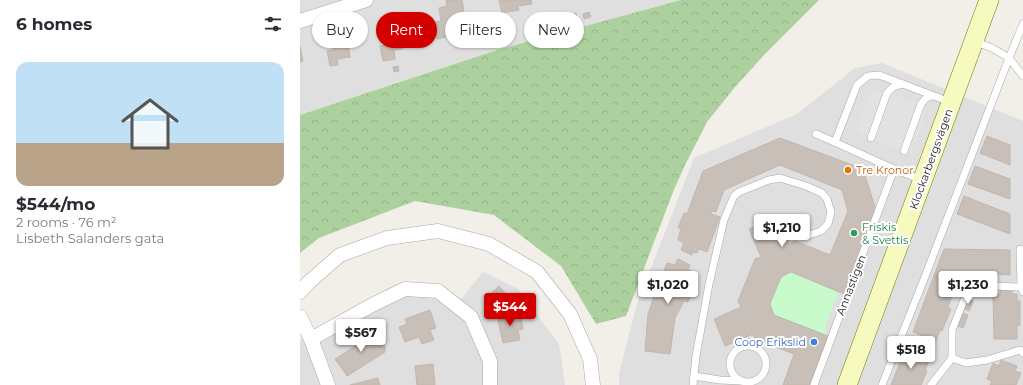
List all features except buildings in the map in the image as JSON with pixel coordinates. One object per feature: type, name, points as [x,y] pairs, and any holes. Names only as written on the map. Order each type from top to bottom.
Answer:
[{"type":"main road","name":"Klockarbergsvägen","points":[[847,385],[989,0]]},
{"type":"street","points":[[300,21],[323,7],[366,0]]},
{"type":"street","points":[[300,292],[309,282],[340,255],[387,238],[438,231],[489,244],[537,272],[570,314],[590,359],[593,385]]},
{"type":"street","points":[[311,339],[372,304],[405,289],[438,291],[471,317],[490,361],[490,385]]},
{"type":"street","points":[[300,318],[311,339],[328,385]]},
{"type":"lane","points":[[882,385],[1023,24]]},
{"type":"lane","points":[[974,41],[992,48],[1010,58],[1023,76]]},
{"type":"lane","points":[[835,142],[857,85],[868,76],[879,75],[951,103]]},
{"type":"lane","points":[[871,138],[887,93],[893,87],[902,84]]},
{"type":"lane","points":[[904,151],[921,104],[926,98],[932,96]]},
{"type":"lane","points":[[816,134],[894,169],[923,180]]},
{"type":"lane","name":"Annastigen","points":[[814,385],[894,169]]},
{"type":"lane","points":[[693,385],[696,356],[709,284],[724,220],[734,196],[739,192],[769,180],[780,178],[806,186],[822,193],[827,199],[831,212],[828,224],[821,231],[809,235],[802,233]]},
{"type":"lane","points":[[931,385],[952,358],[952,330],[970,285],[1022,289],[1020,249]]},
{"type":"lane","points":[[694,376],[720,380],[751,382],[754,381],[761,376],[766,366],[765,357],[761,351],[753,346],[738,348],[730,359],[730,366],[733,374],[738,379],[744,381]]},
{"type":"lane","points":[[952,358],[966,363],[987,360],[1022,350]]},
{"type":"shaded area","points":[[300,0],[681,0],[584,26],[584,12],[524,12],[524,43],[516,45],[516,12],[445,12],[445,48],[504,48],[300,115]]},
{"type":"shaded area","points":[[882,63],[1023,121],[1023,385],[619,385],[619,373],[637,304],[694,158],[797,114],[855,68]]},
{"type":"shaded area","points":[[871,90],[887,93],[921,104],[928,108],[911,154],[857,132]]},
{"type":"shaded area","points":[[483,272],[517,288],[559,344],[565,385],[300,385],[300,340],[394,285],[432,283],[461,299]]},
{"type":"green space","points":[[681,0],[819,0],[764,55],[735,87],[707,122],[673,192],[626,316],[596,324],[561,266],[494,215],[415,201],[319,238],[300,253],[300,115],[497,50],[504,48],[516,48],[516,45],[524,43],[524,48],[584,48],[584,26]]},
{"type":"green space","points":[[791,272],[841,292],[838,293],[825,329],[828,336],[774,315],[770,304],[781,277]]},
{"type":"place","name":"Tre Kronor","points":[[848,170]]},
{"type":"place","name":"Friskis & Svettis","points":[[854,233]]},
{"type":"place","name":"Coop Erikslid","points":[[814,342]]}]
